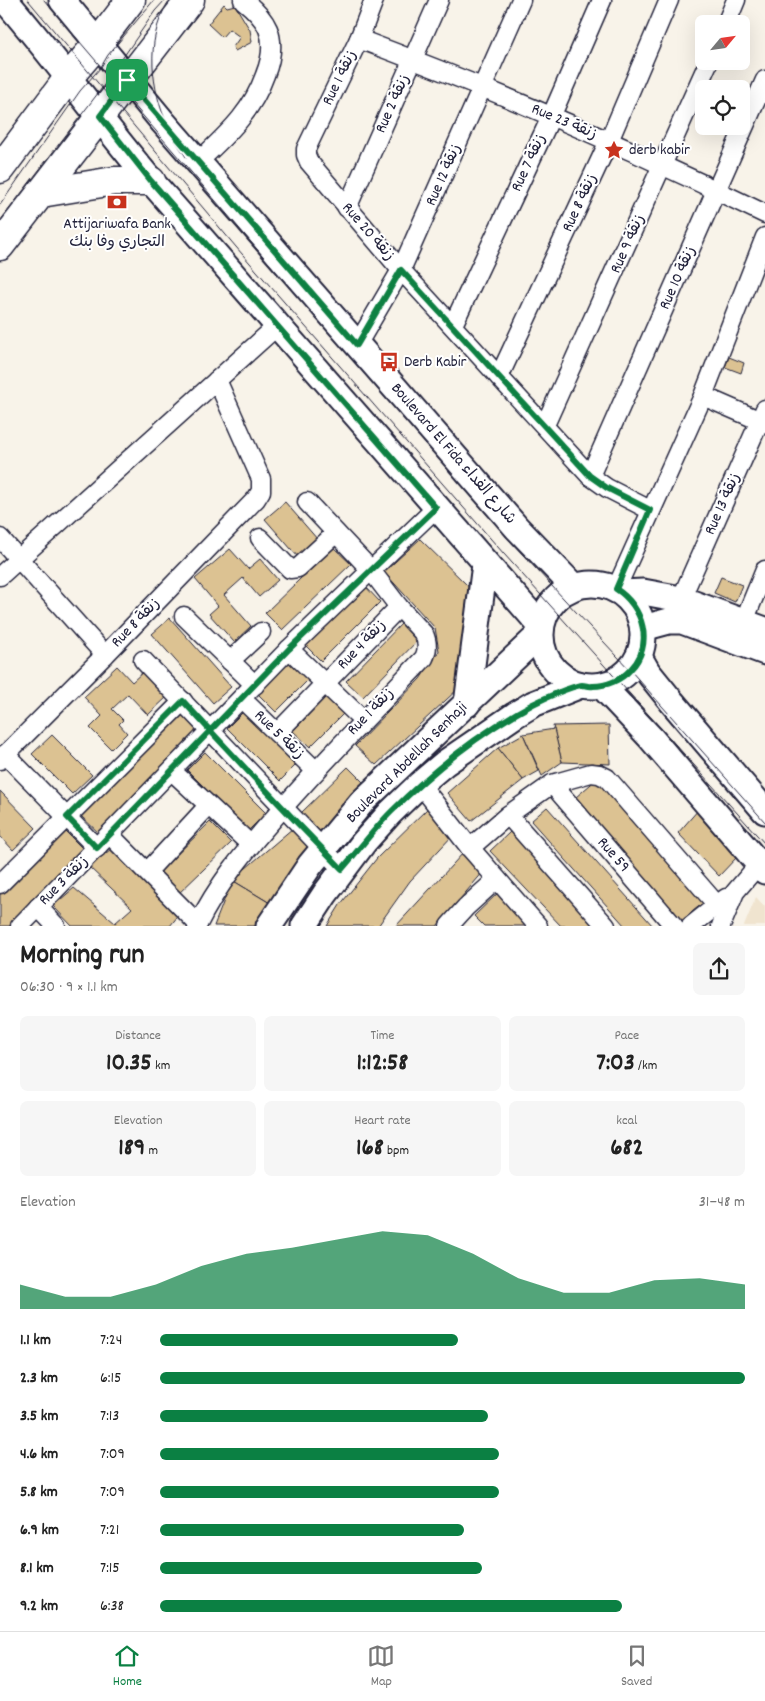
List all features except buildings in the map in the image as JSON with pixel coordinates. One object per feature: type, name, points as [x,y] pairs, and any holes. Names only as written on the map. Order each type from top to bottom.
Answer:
[{"type":"main road","points":[[5,0],[42,42],[151,181],[486,564],[541,630]]},
{"type":"main road","name":"Boulevard El Fida شارع الفداء","points":[[62,0],[127,80],[357,345],[511,521],[573,586]]},
{"type":"main road","points":[[0,169],[69,77],[131,0]]},
{"type":"main road","points":[[0,246],[190,0]]},
{"type":"main road","points":[[41,193],[114,181],[151,181]]},
{"type":"main road","points":[[467,704],[486,564]]},
{"type":"main road","points":[[591,686],[618,680],[630,670],[639,657],[644,638],[640,614],[632,602],[619,591],[602,584],[587,583],[573,586],[559,595],[544,615],[541,630],[542,648],[548,661],[556,672],[568,680],[591,686],[650,737],[762,868]]},
{"type":"main road","points":[[619,591],[643,592],[681,599],[755,625]]},
{"type":"main road","points":[[643,628],[669,621],[682,622],[765,652]]},
{"type":"main road","name":"Boulevard Abdellah Senhaji","points":[[269,926],[310,865],[362,802],[467,704],[541,630]]},
{"type":"main road","points":[[639,657],[672,702],[765,811]]},
{"type":"main road","name":"Boulevard Abdellah Senhaji","points":[[304,926],[342,869],[390,813],[445,763],[533,704],[591,686]]},
{"type":"street","points":[[198,162],[229,132],[250,107],[259,93],[270,60],[272,49],[268,30],[259,15],[244,0]]},
{"type":"street","name":"Rue 1 زنقة","points":[[306,155],[306,149],[359,39],[374,0]]},
{"type":"street","name":"Rue 2 زنقة","points":[[347,208],[439,0]]},
{"type":"street","name":"Rue 12 زنقة","points":[[357,345],[401,270],[521,0]]},
{"type":"street","name":"Rue 7 زنقة","points":[[452,325],[551,117],[602,0]]},
{"type":"street","name":"Rue 8 زنقة","points":[[499,377],[609,141],[669,0]]},
{"type":"street","points":[[730,15],[736,0]]},
{"type":"street","name":"Rue 23 زنقة","points":[[359,39],[412,59],[609,141],[664,165],[765,214]]},
{"type":"street","name":"Rue 9 زنقة","points":[[545,425],[664,165],[705,70]]},
{"type":"street","name":"Rue 10 زنقة","points":[[590,476],[765,80]]},
{"type":"street","name":"Rue 20 زنقة","points":[[306,155],[309,162],[401,270],[590,476],[607,488],[650,510]]},
{"type":"street","points":[[619,591],[650,510],[703,396],[765,237]]},
{"type":"street","points":[[0,576],[277,326]]},
{"type":"street","name":"Rue 8 زنقة","points":[[3,757],[105,655],[256,499],[261,491],[261,479],[217,380]]},
{"type":"street","points":[[703,396],[763,418]]},
{"type":"street","name":"Rue 13 زنقة","points":[[681,599],[763,418]]},
{"type":"street","name":"Rue 1 زنقة","points":[[197,925],[230,871],[251,845],[283,807],[363,720],[424,658],[428,649],[427,639],[424,634],[399,607],[370,569],[307,502]]},
{"type":"street","name":"Rue 3 زنقة","points":[[20,926],[289,649],[370,569],[436,508]]},
{"type":"street","points":[[260,538],[290,569],[298,568],[336,533]]},
{"type":"street","points":[[0,538],[105,655]]},
{"type":"street","points":[[755,625],[765,570]]},
{"type":"street","name":"Rue 4 زنقة","points":[[277,733],[399,607]]},
{"type":"street","points":[[184,616],[255,685]]},
{"type":"street","points":[[230,661],[261,632]]},
{"type":"street","name":"Rue 4 زنقة","points":[[289,649],[363,720]]},
{"type":"street","points":[[143,660],[342,869]]},
{"type":"street","name":"Rue 5 زنقة","points":[[242,699],[316,771]]},
{"type":"street","points":[[0,884],[183,701]]},
{"type":"street","points":[[3,757],[97,848]]},
{"type":"street","points":[[172,771],[251,845]]},
{"type":"street","points":[[470,848],[508,815],[552,784],[590,773],[599,774],[607,778],[717,905]]},
{"type":"street","points":[[420,784],[470,848],[538,926]]},
{"type":"street","name":"Rue 59","points":[[552,784],[674,926]]},
{"type":"street","points":[[147,872],[208,806]]},
{"type":"street","points":[[508,815],[606,926]]},
{"type":"street","points":[[110,834],[197,925]]},
{"type":"street","points":[[691,926],[735,892],[762,868]]},
{"type":"street","points":[[449,926],[466,907],[497,879]]},
{"type":"street","points":[[721,926],[735,892]]},
{"type":"street","points":[[38,907],[56,926]]},
{"type":"shaded area","points":[[756,897],[765,907],[765,926],[744,926]]},
{"type":"tram line","points":[[28,0],[236,247],[504,554],[765,844]]},
{"type":"tram line","points":[[44,0],[309,310],[511,542],[630,670],[765,822]]},
{"type":"tram line","points":[[0,205],[80,91],[154,0]]},
{"type":"tram line","points":[[0,221],[102,88],[155,11],[165,0]]},
{"type":"tram line","points":[[167,4],[155,34],[153,49],[154,81],[168,127],[186,157]]},
{"type":"place","name":"derb kabir","points":[[614,150]]},
{"type":"place","name":"Attijariwafa Bank التجاري وفا بنك","points":[[117,202]]},
{"type":"place","name":"Derb Kabir","points":[[389,362]]},
{"type":"route","points":[[127,80],[100,116],[151,181],[436,508],[370,569],[289,649],[211,731],[97,848],[67,817],[183,701],[211,731],[342,869],[390,813],[420,784],[477,740],[533,704],[581,685],[591,687],[602,686],[618,680],[630,670],[639,657],[642,648],[643,628],[640,614],[632,602],[616,589],[650,510],[607,488],[590,476],[401,270],[357,345],[127,80]]}]
